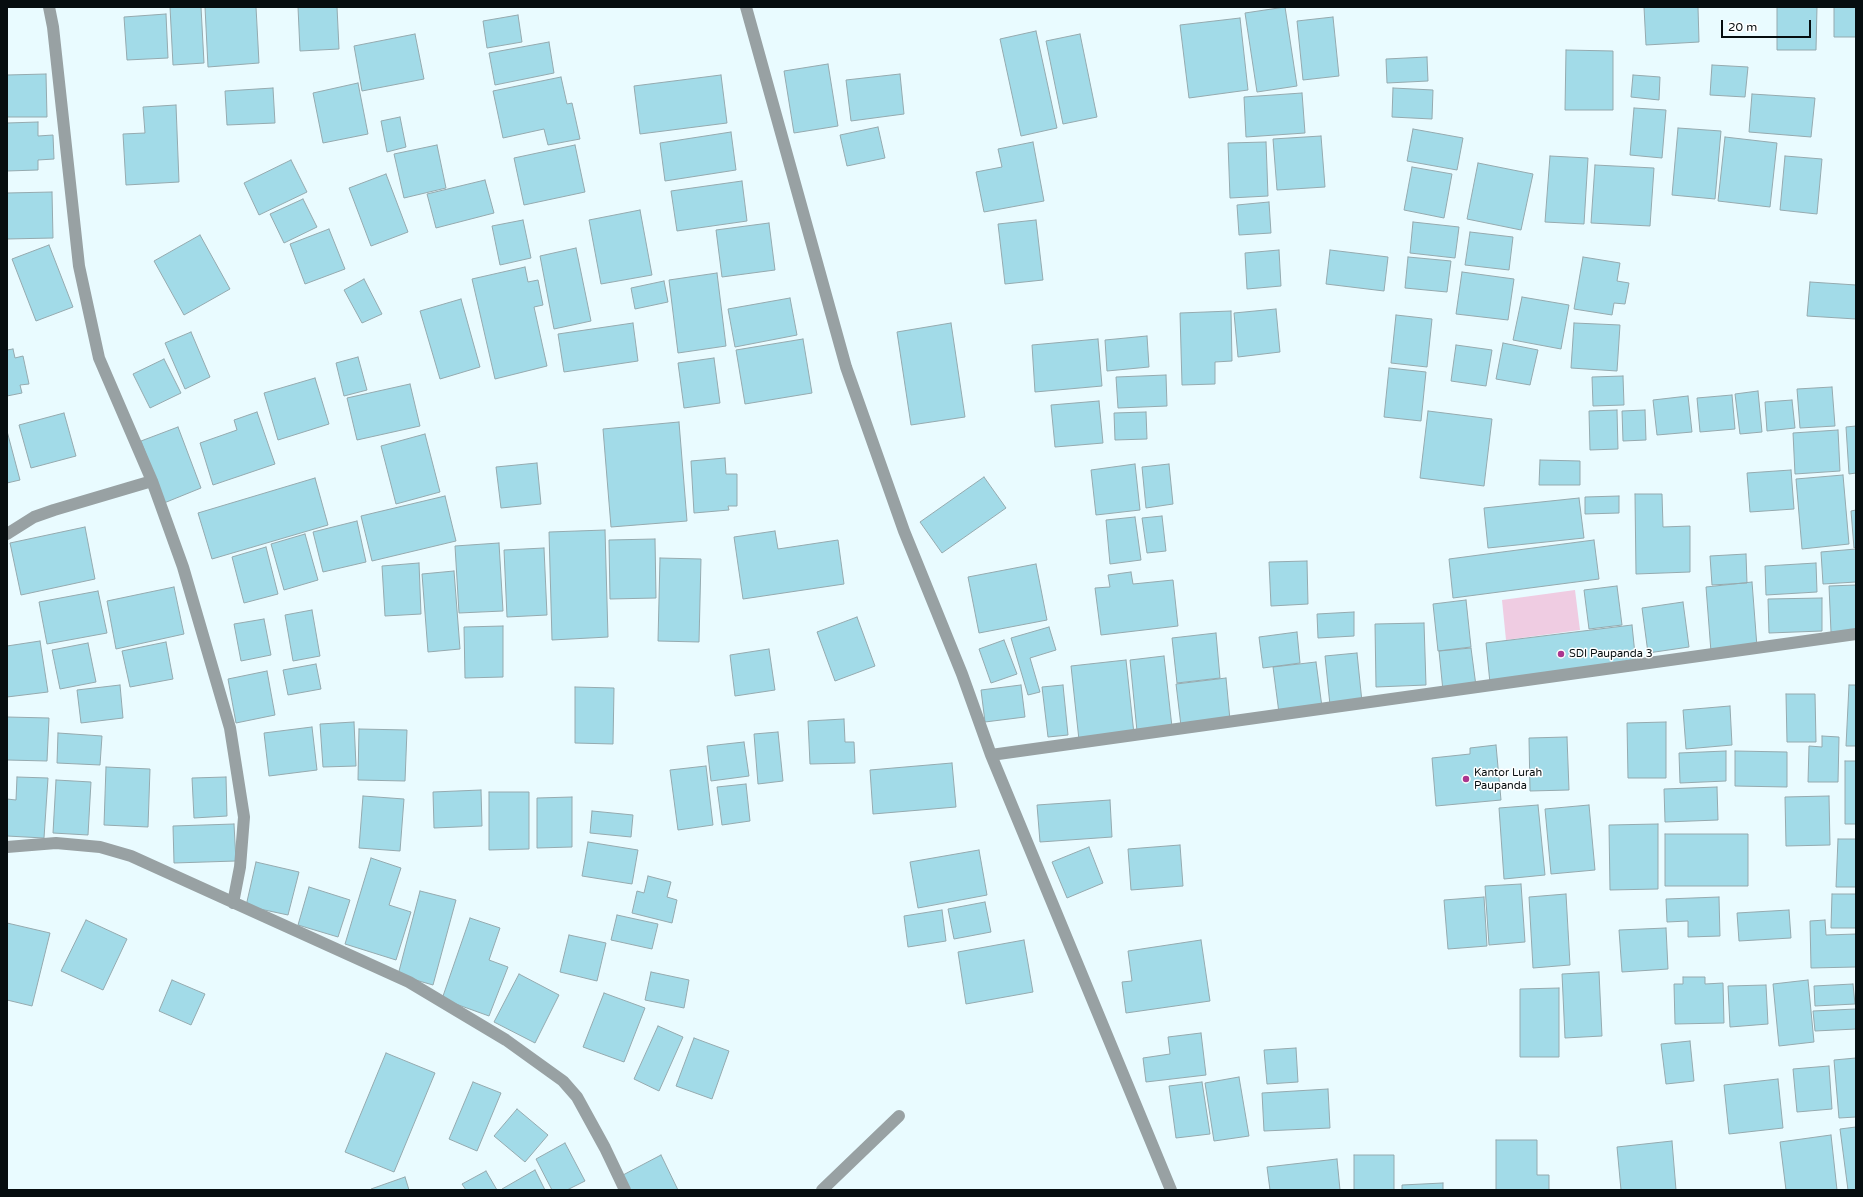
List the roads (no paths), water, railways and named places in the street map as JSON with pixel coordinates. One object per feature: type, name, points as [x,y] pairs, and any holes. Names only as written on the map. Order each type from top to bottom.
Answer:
[{"type":"street","points":[[49,7],[53,27],[79,266],[99,358],[152,481],[183,568],[230,728],[244,817],[240,867],[233,903]]},
{"type":"street","points":[[746,7],[846,367],[904,531],[962,674],[991,755],[1171,1190]]},
{"type":"street","points":[[7,534],[34,517],[152,481]]},
{"type":"street","points":[[991,755],[1856,634]]},
{"type":"street","points":[[7,847],[56,843],[100,847],[131,856],[409,982],[506,1040],[563,1081],[577,1097],[625,1190]]},
{"type":"street","points":[[822,1190],[900,1116]]},
{"type":"place","name":"SDI Paupanda 3","points":[[1561,654]]},
{"type":"place","name":"Kantor Lurah Paupanda","points":[[1466,779]]}]
